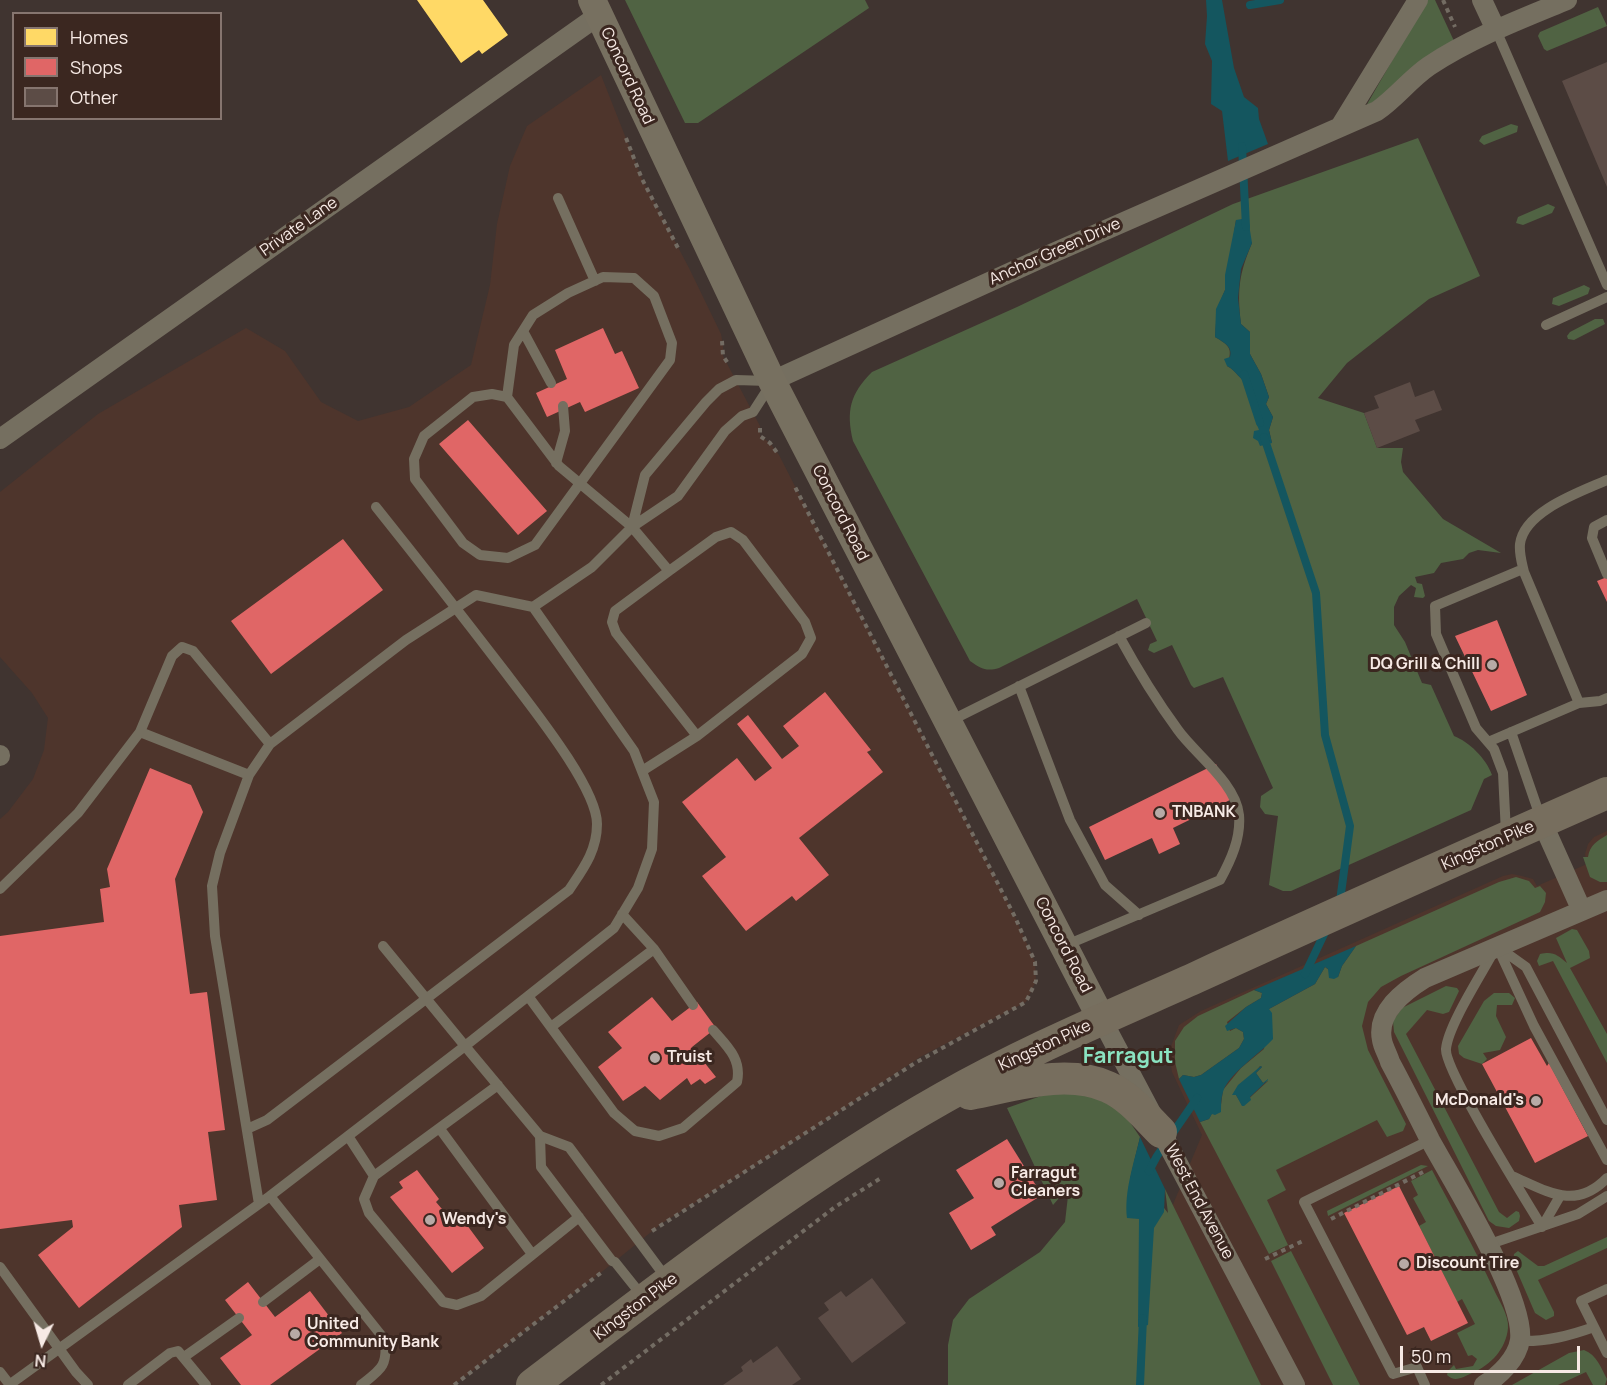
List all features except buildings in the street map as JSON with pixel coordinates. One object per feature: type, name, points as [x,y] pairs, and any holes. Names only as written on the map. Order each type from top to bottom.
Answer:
[{"type":"main road","name":"Kingston Pike","points":[[532,1385],[821,1172],[987,1074],[1607,793]]},
{"type":"main road","points":[[940,1100],[1039,1081],[1085,1080],[1110,1087],[1157,1126]]},
{"type":"street","points":[[1340,127],[1418,0]]},
{"type":"street","points":[[1482,0],[1496,30]]},
{"type":"street","name":"Anchor Green Drive","points":[[772,381],[1044,257],[1377,111],[1392,101],[1404,87],[1429,66],[1496,30],[1567,0]]},
{"type":"street","name":"Concord Road","points":[[595,8],[772,381],[1102,1020]]},
{"type":"street","name":"Private Lane","points":[[0,439],[595,8]]},
{"type":"street","points":[[1542,822],[1582,911]]},
{"type":"street","points":[[1484,1385],[1498,1377],[1513,1357],[1520,1341],[1519,1318],[1513,1299],[1487,1245],[1390,1062],[1382,1040],[1381,1026],[1390,1006],[1407,989],[1425,978],[1607,900]]},
{"type":"street","name":"West End Avenue","points":[[1102,1020],[1295,1385]]},
{"type":"lane","points":[[1496,30],[1607,285]]},
{"type":"lane","points":[[558,198],[595,281]]},
{"type":"lane","points":[[507,397],[514,345],[533,315],[603,277],[634,278],[654,296],[672,343],[670,360],[578,483],[535,545],[508,558],[480,555],[463,543],[415,479],[414,459],[423,436],[473,397],[492,394],[507,397],[556,463],[578,483],[632,527],[669,571]]},
{"type":"lane","points":[[1546,325],[1607,297]]},
{"type":"lane","points":[[523,331],[551,383]]},
{"type":"lane","points":[[533,607],[592,567],[632,527],[678,496],[725,431],[742,416],[753,412],[772,381],[736,380],[719,389],[706,402],[645,475],[632,527]]},
{"type":"lane","points":[[556,463],[565,431],[563,406]]},
{"type":"lane","points":[[1579,703],[1523,569],[1520,543],[1524,531],[1534,517],[1573,495],[1607,480]]},
{"type":"lane","points":[[247,1129],[267,1120],[569,890],[593,853],[597,823],[587,790],[552,735],[457,607],[376,507]]},
{"type":"lane","points":[[1607,519],[1594,527],[1592,538],[1607,574]]},
{"type":"lane","points":[[642,771],[698,736],[802,654],[811,638],[806,622],[743,540],[731,532],[716,537],[615,611],[612,622],[616,633],[698,736]]},
{"type":"lane","points":[[1506,838],[1503,773],[1494,749],[1476,728],[1436,634],[1436,606],[1523,569]]},
{"type":"lane","points":[[0,1372],[10,1385],[59,1348],[259,1204],[270,1196],[614,928],[638,888],[652,849],[654,802],[634,751],[533,607],[476,595],[406,640],[270,744],[249,775],[220,853],[212,886],[215,936],[259,1204]]},
{"type":"lane","points":[[948,722],[1146,623]]},
{"type":"lane","points":[[1064,946],[1220,880],[1231,862],[1238,833],[1239,813],[1232,794],[1180,733],[1148,687],[1119,636]]},
{"type":"lane","points":[[0,889],[78,813],[140,732],[172,656],[182,647],[193,651],[270,744]]},
{"type":"lane","points":[[1019,686],[1070,820],[1105,885],[1139,915]]},
{"type":"lane","points":[[1488,742],[1579,703],[1607,698]]},
{"type":"lane","points":[[140,732],[249,775]]},
{"type":"lane","points":[[1511,732],[1542,822]]},
{"type":"lane","points":[[622,914],[654,949],[693,1005]]},
{"type":"lane","points":[[383,946],[540,1136],[569,1147],[639,1242],[657,1291]]},
{"type":"lane","points":[[1497,946],[1526,967],[1607,1120]]},
{"type":"lane","points":[[1497,946],[1454,1026],[1446,1049],[1448,1063],[1542,1227]]},
{"type":"lane","points":[[1497,946],[1534,1026],[1607,1160]]},
{"type":"lane","points":[[551,1027],[654,949]]},
{"type":"lane","points":[[528,996],[614,1113],[635,1131],[659,1136],[683,1128],[738,1082],[739,1071],[734,1054],[713,1030]]},
{"type":"lane","points":[[498,1085],[374,1176],[364,1199],[369,1213],[443,1302],[457,1305],[481,1296],[579,1217]]},
{"type":"lane","points":[[440,1129],[532,1254]]},
{"type":"lane","points":[[348,1136],[374,1176]]},
{"type":"lane","points":[[540,1136],[541,1167],[612,1261],[657,1291]]},
{"type":"lane","points":[[1425,1385],[1417,1367],[1393,1374],[1304,1202],[1430,1140]]},
{"type":"lane","points":[[1512,1176],[1560,1196],[1578,1196],[1607,1178]]},
{"type":"lane","points":[[270,1196],[385,1340],[386,1355],[382,1369],[361,1385]]},
{"type":"lane","points":[[1542,1227],[1560,1196]]},
{"type":"lane","points":[[1487,1245],[1578,1214],[1607,1196]]},
{"type":"lane","points":[[263,1302],[320,1259]]},
{"type":"lane","points":[[0,1267],[76,1372],[88,1385]]},
{"type":"lane","points":[[1607,1288],[1581,1301],[1607,1353]]},
{"type":"lane","points":[[184,1357],[239,1318]]},
{"type":"lane","points":[[1520,1341],[1550,1340],[1570,1336],[1594,1327]]},
{"type":"lane","points":[[128,1385],[170,1353],[178,1351],[206,1385]]},
{"type":"path","points":[[1443,0],[1456,28]]},
{"type":"path","points":[[639,1242],[661,1224],[915,1063],[1026,1002],[1036,981]]},
{"type":"path","points":[[1265,1259],[1319,1234],[1332,1219],[1442,1162]]},
{"type":"path","points":[[601,1385],[836,1207],[881,1178]]},
{"type":"path","points":[[454,1385],[615,1262]]},
{"type":"shaded area","points":[[601,75],[642,179],[721,334],[723,356],[760,426],[760,436],[770,443],[779,455],[1015,917],[1035,962],[1036,981],[1026,1002],[920,1057],[801,1137],[661,1224],[454,1385],[0,1385],[0,819],[33,779],[44,750],[48,718],[32,693],[0,657],[0,492],[98,414],[246,328],[285,351],[321,402],[358,421],[409,407],[471,365],[490,285],[497,224],[510,166],[527,126]]},
{"type":"shaded area","points":[[1607,831],[1607,1385],[1174,1385],[1169,1214],[1202,1135],[1172,1072],[1169,1052],[1179,1025],[1201,1011],[1503,876],[1512,874],[1533,879],[1537,886],[1587,864],[1585,854],[1588,844],[1594,837]]},
{"type":"green space","points":[[625,0],[865,0],[869,8],[698,123],[685,123]]},
{"type":"green space","points":[[1427,0],[1435,0],[1454,41],[1384,96],[1366,106]]},
{"type":"green space","points":[[1598,7],[1607,26],[1547,51],[1544,49],[1538,36],[1540,32]]},
{"type":"green space","points":[[1511,124],[1518,126],[1517,132],[1484,145],[1479,141],[1482,136]]},
{"type":"green space","points":[[1418,138],[1480,276],[1429,299],[1347,363],[1318,398],[1364,413],[1377,448],[1403,448],[1401,462],[1403,472],[1443,519],[1501,553],[1478,550],[1469,553],[1463,559],[1441,563],[1434,573],[1415,577],[1417,583],[1422,584],[1425,596],[1423,598],[1414,597],[1416,588],[1411,585],[1399,596],[1394,607],[1394,625],[1405,642],[1422,683],[1431,685],[1454,736],[1476,751],[1492,775],[1484,779],[1471,810],[1291,891],[1283,891],[1269,885],[1278,816],[1265,814],[1260,807],[1261,796],[1273,788],[1223,677],[1194,688],[1172,645],[1154,653],[1148,650],[1150,644],[1157,641],[1137,599],[999,668],[987,669],[970,661],[853,441],[850,421],[854,396],[872,372],[1017,307],[1233,204]],"holes":[[[1236,220],[1252,243],[1240,282],[1241,324],[1250,332],[1250,354],[1261,374],[1269,397],[1266,404],[1273,417],[1269,430],[1272,443],[1256,422],[1258,408],[1250,384],[1227,366],[1229,348],[1215,337],[1217,309],[1225,290]]]},
{"type":"green space","points":[[1548,204],[1555,207],[1552,213],[1523,225],[1516,223],[1518,217]]},
{"type":"green space","points":[[1584,285],[1590,288],[1588,294],[1559,306],[1552,304],[1553,298]]},
{"type":"green space","points":[[1595,319],[1603,319],[1605,324],[1574,340],[1568,339],[1570,332]]},
{"type":"green space","points":[[1607,835],[1607,882],[1600,882],[1590,877],[1583,857],[1588,857],[1592,846]]},
{"type":"green space","points":[[1516,877],[1529,881],[1535,888],[1540,886],[1546,893],[1540,912],[1401,976],[1381,987],[1368,1002],[1362,1026],[1368,1050],[1406,1124],[1403,1131],[1387,1137],[1377,1120],[1276,1170],[1286,1190],[1267,1200],[1288,1245],[1269,1254],[1200,1122],[1209,1119],[1212,1113],[1220,1112],[1223,1090],[1241,1068],[1264,1049],[1269,1009],[1315,984],[1325,967],[1338,977],[1342,966],[1356,946],[1499,882]],"holes":[[[1260,1066],[1262,1067],[1256,1073],[1263,1083],[1268,1081],[1242,1105],[1236,1095]]]},
{"type":"green space","points":[[1572,929],[1577,930],[1589,951],[1590,958],[1570,968],[1607,1034],[1607,1063],[1553,961],[1539,966],[1537,961],[1540,954],[1552,953],[1567,963],[1556,938]]},
{"type":"green space","points":[[1446,986],[1457,988],[1459,991],[1449,1012],[1443,1014],[1427,1010],[1406,1034],[1499,1212],[1507,1218],[1516,1211],[1519,1212],[1519,1221],[1509,1228],[1496,1226],[1489,1221],[1394,1032],[1393,1021],[1402,1008]]},
{"type":"green space","points":[[1254,990],[1262,993],[1261,998],[1227,1022],[1230,1031],[1236,1028],[1243,1032],[1244,1039],[1239,1048],[1201,1075],[1194,1077],[1183,1075],[1179,1079],[1175,1062],[1175,1041],[1184,1027],[1198,1016]]},
{"type":"green space","points":[[1494,993],[1509,993],[1515,998],[1512,1005],[1497,1005],[1496,1016],[1506,1037],[1500,1050],[1483,1053],[1487,1059],[1482,1064],[1464,1058],[1459,1054],[1458,1046],[1484,1001]]},
{"type":"green space","points":[[1055,1091],[1095,1095],[1125,1115],[1140,1137],[1130,1179],[1157,1199],[1168,1213],[1165,1189],[1261,1385],[948,1385],[948,1345],[953,1320],[969,1299],[1040,1252],[1065,1222],[1069,1187],[1053,1205],[1007,1108]]},
{"type":"green space","points":[[1421,1165],[1428,1166],[1328,1216],[1327,1211]]},
{"type":"green space","points":[[1432,1170],[1503,1308],[1508,1323],[1504,1343],[1491,1361],[1479,1370],[1456,1379],[1447,1375],[1454,1365],[1456,1369],[1473,1366],[1477,1359],[1472,1355],[1468,1356],[1457,1333],[1475,1324],[1462,1299],[1457,1302],[1419,1226],[1426,1222],[1413,1198],[1418,1195],[1411,1181]]},
{"type":"green space","points":[[1607,1237],[1607,1248],[1538,1280],[1554,1316],[1546,1320],[1535,1313],[1513,1262],[1514,1254],[1518,1251],[1538,1266],[1544,1266]]},
{"type":"green space","points":[[1291,1251],[1360,1385],[1333,1385],[1271,1261]]},
{"type":"green space","points":[[1584,1350],[1598,1362],[1607,1379],[1605,1385],[1593,1385],[1586,1372],[1558,1385],[1512,1385],[1569,1353]]},
{"type":"water","points":[[1206,0],[1222,0],[1234,68],[1244,97],[1258,108],[1259,119],[1268,144],[1228,161],[1222,111],[1211,104],[1212,61],[1205,44]]},
{"type":"water","points":[[1248,218],[1252,243],[1241,269],[1238,298],[1241,324],[1250,332],[1250,354],[1261,374],[1269,397],[1266,404],[1273,417],[1269,430],[1272,443],[1260,446],[1253,438],[1254,431],[1259,430],[1256,422],[1258,408],[1250,385],[1227,366],[1224,359],[1230,357],[1230,350],[1227,345],[1215,337],[1216,309],[1225,290],[1225,275],[1236,220]]},
{"type":"water","points":[[1356,946],[1342,966],[1338,977],[1329,978],[1328,969],[1325,967],[1315,984],[1269,1009],[1272,1013],[1273,1039],[1226,1085],[1221,1112],[1212,1114],[1209,1119],[1200,1122],[1179,1079],[1183,1075],[1194,1077],[1201,1075],[1239,1048],[1244,1039],[1243,1032],[1236,1028],[1227,1031],[1225,1026],[1246,1007],[1261,998],[1262,993],[1254,990]]},
{"type":"water","points":[[1261,1066],[1256,1073],[1263,1083],[1268,1080],[1250,1097],[1251,1100],[1242,1106],[1236,1095],[1232,1095],[1238,1085]]},
{"type":"water","points":[[1140,1137],[1165,1189],[1164,1212],[1154,1228],[1148,1325],[1138,1327],[1139,1219],[1127,1218],[1126,1208],[1130,1177]]},
{"type":"waterway","points":[[1250,5],[1280,0]]},
{"type":"waterway","points":[[1242,146],[1246,227]]},
{"type":"waterway","points":[[1244,374],[1260,423]]},
{"type":"waterway","points":[[1264,437],[1316,593],[1325,735],[1350,826],[1340,901]]},
{"type":"waterway","points":[[1305,974],[1327,928]]},
{"type":"waterway","points":[[1149,1171],[1197,1098]]},
{"type":"waterway","points":[[1140,1385],[1143,1318]]},
{"type":"place","name":"DQ Grill & Chill","points":[[1492,665]]},
{"type":"place","name":"TNBANK","points":[[1160,813]]},
{"type":"place","name":"Truist","points":[[655,1058]]},
{"type":"place","name":"McDonald's","points":[[1536,1101]]},
{"type":"place","name":"Farragut Cleaners","points":[[999,1183]]},
{"type":"place","name":"Wendy's","points":[[430,1220]]},
{"type":"place","name":"Discount Tire","points":[[1404,1264]]},
{"type":"place","name":"United Community Bank","points":[[295,1334]]},
{"type":"district","name":"Farragut","points":[[1128,1057]]}]
